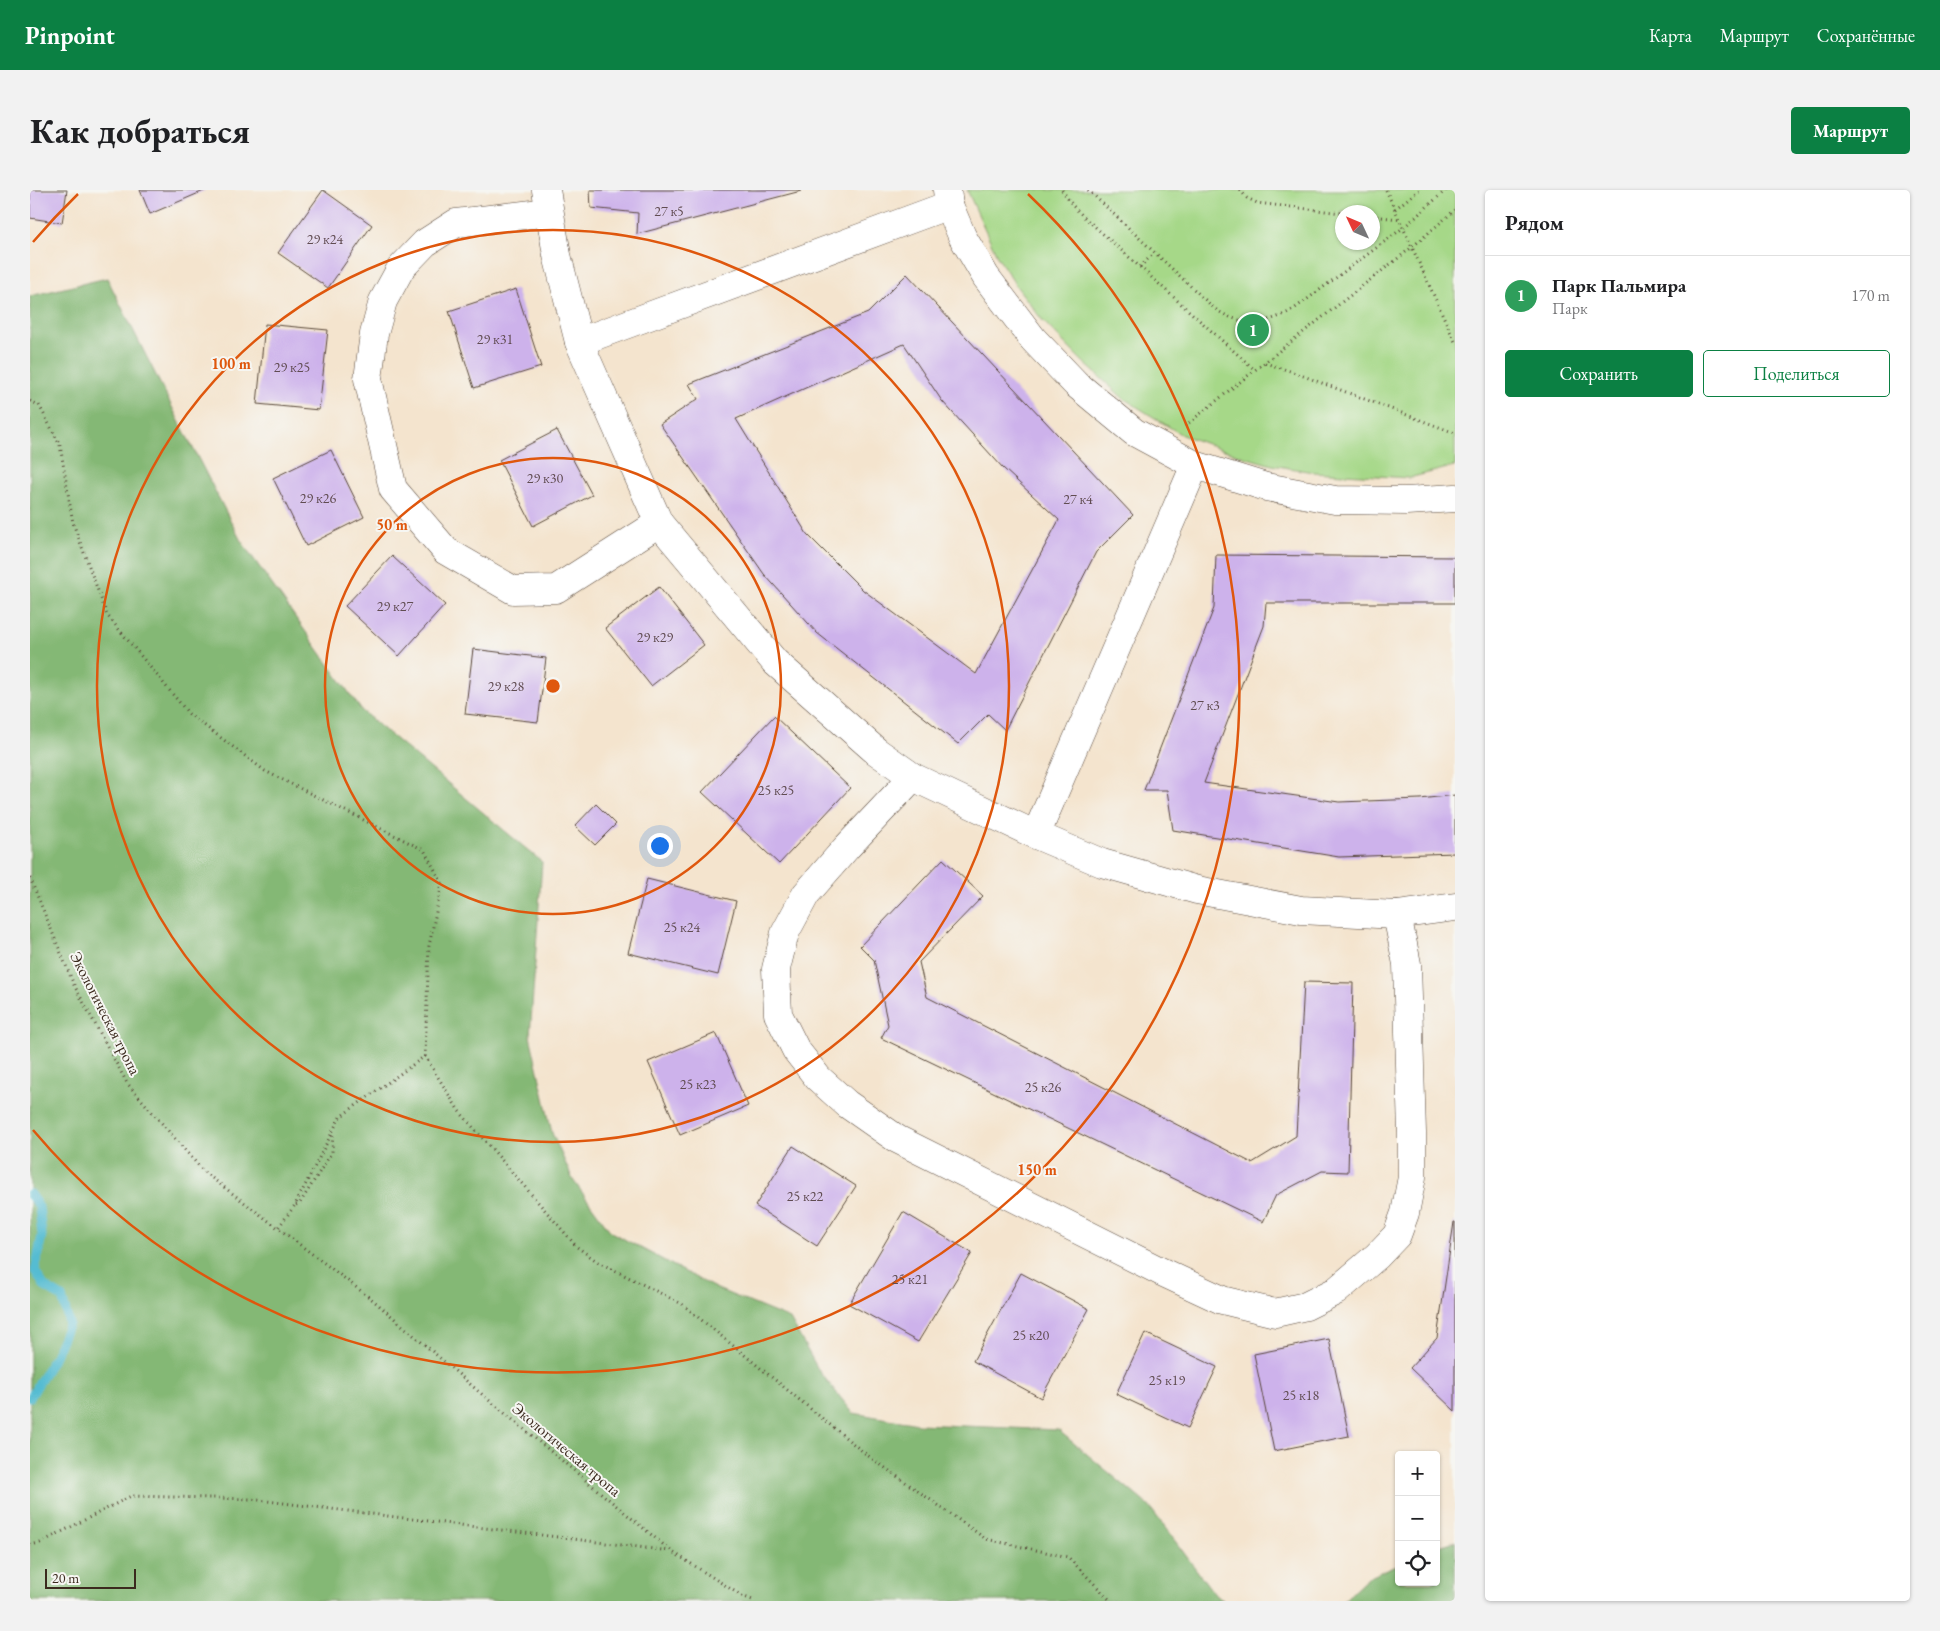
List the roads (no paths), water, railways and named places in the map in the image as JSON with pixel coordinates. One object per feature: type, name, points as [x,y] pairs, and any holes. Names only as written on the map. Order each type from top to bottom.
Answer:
[{"type":"lane","points":[[579,342],[948,197],[962,236],[986,277],[1033,339],[1076,384],[1134,432],[1195,465],[1266,487],[1335,500],[1406,501],[1455,498]]},
{"type":"lane","points":[[659,523],[556,589],[513,590],[446,551],[393,489],[368,379],[374,334],[383,301],[401,268],[425,243],[456,223],[548,201],[557,255],[579,342],[659,523],[775,662],[876,751],[913,777],[1036,835],[1102,863],[1197,890],[1301,910],[1397,915],[1455,907]]},
{"type":"lane","points":[[1036,835],[1195,465]]},
{"type":"lane","points":[[913,777],[806,894],[785,933],[776,969],[778,1014],[796,1050],[818,1078],[847,1104],[897,1139],[1222,1300],[1274,1313],[1306,1306],[1336,1291],[1377,1256],[1397,1235],[1405,1213],[1412,1177],[1407,964],[1397,915]]},
{"type":"waterway","points":[[30,1194],[39,1207],[42,1235],[35,1271],[45,1287],[62,1297],[69,1323],[55,1356],[30,1398]]},
{"type":"place","name":"Парк Пальмира","points":[[1253,330]]}]
